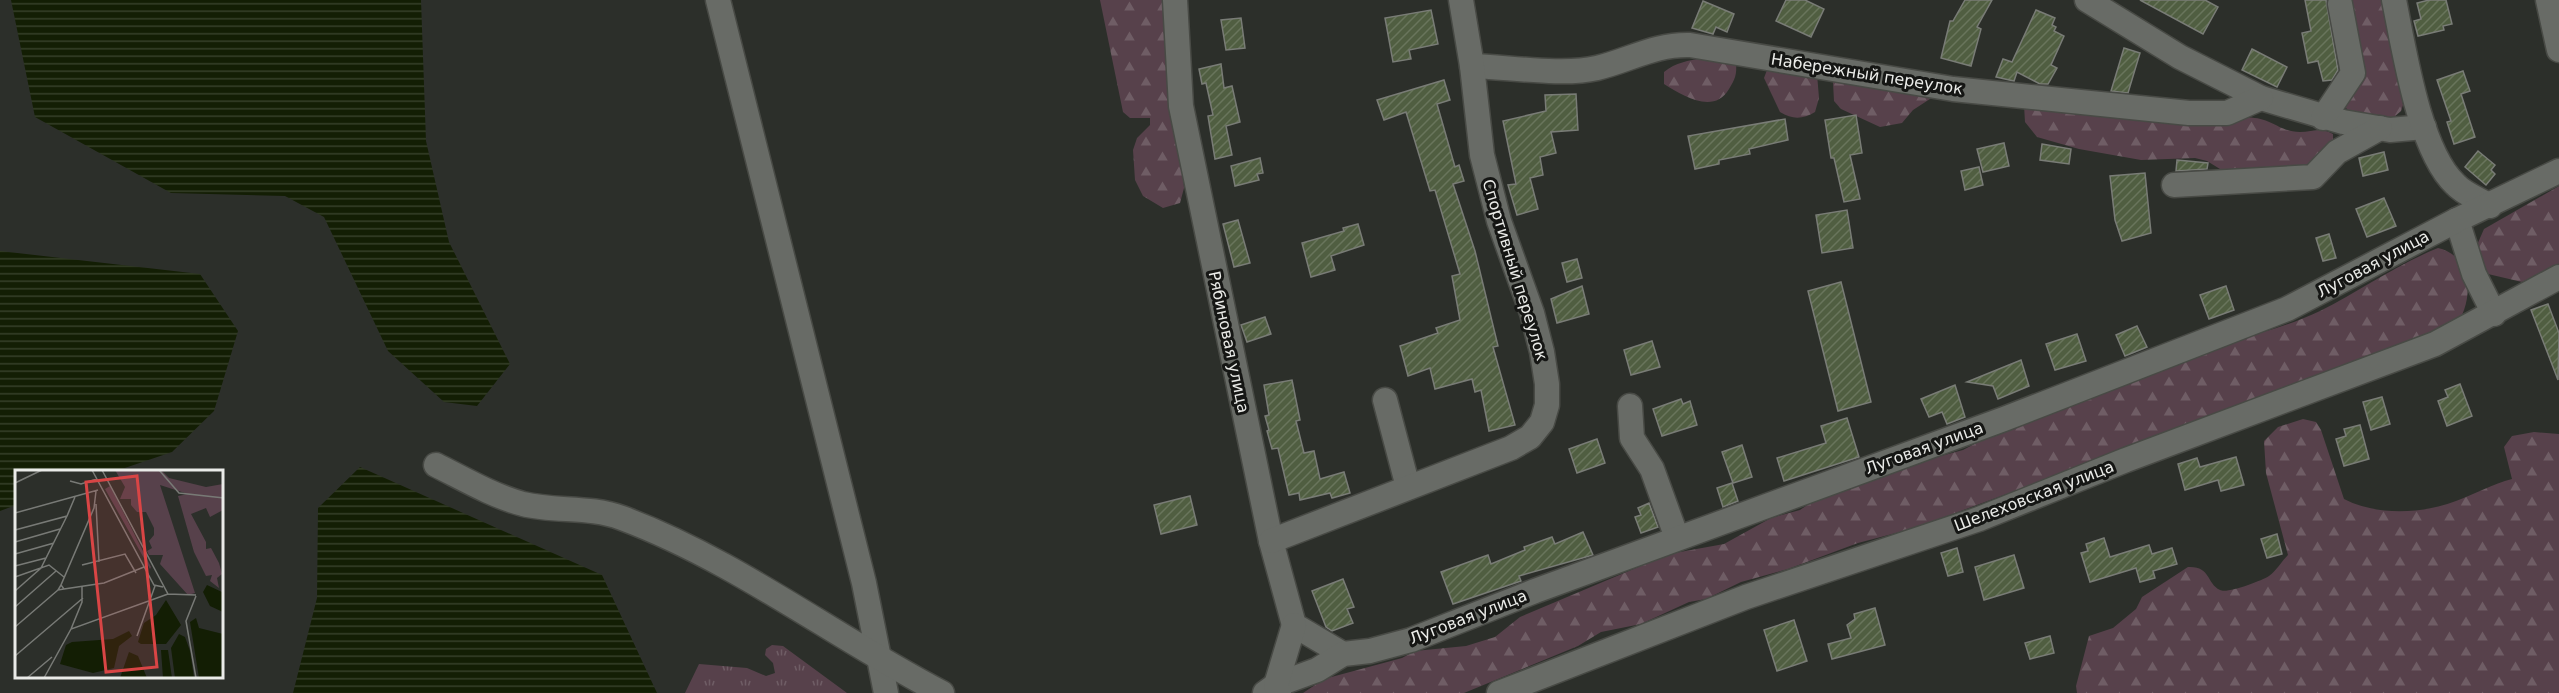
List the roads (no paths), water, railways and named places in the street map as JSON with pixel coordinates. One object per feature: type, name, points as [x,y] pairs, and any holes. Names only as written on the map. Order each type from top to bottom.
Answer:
[{"type":"street","points":[[718,0],[864,583],[886,693]]},
{"type":"street","name":"Рябиновая улица","points":[[1175,0],[1181,106],[1271,541],[1294,625]]},
{"type":"street","name":"Спортивный переулок","points":[[1271,541],[1521,443],[1537,429],[1547,405],[1542,352],[1499,221],[1482,155],[1473,66],[1461,0]]},
{"type":"street","points":[[2087,0],[2180,57],[2261,98],[2323,118],[2402,130],[2424,127]]},
{"type":"street","points":[[2394,0],[2424,127],[2439,161],[2455,185],[2490,206]]},
{"type":"street","points":[[2548,0],[2559,50]]},
{"type":"street","points":[[2323,118],[2353,74],[2340,4]]},
{"type":"street","name":"Набережный переулок","points":[[1473,66],[1579,71],[1598,68],[1660,47],[1690,45],[1953,89],[2189,113],[2227,113],[2261,98]]},
{"type":"street","points":[[2313,177],[2337,152],[2380,128]]},
{"type":"street","name":"Луговая улица","points":[[1343,654],[1370,651],[1411,640],[1677,538],[2004,419],[2286,309],[2457,220],[2559,171]]},
{"type":"street","points":[[2174,185],[2313,177],[2339,179]]},
{"type":"street","points":[[2457,220],[2474,274],[2494,314]]},
{"type":"street","name":"Шелеховская улица","points":[[1499,693],[1746,597],[1979,519],[2126,460],[2435,344],[2559,277]]},
{"type":"street","points":[[1385,400],[1408,487]]},
{"type":"street","points":[[1630,406],[1632,438],[1652,469],[1677,538]]},
{"type":"street","points":[[436,465],[523,504],[597,512],[632,522],[743,576],[879,660],[942,693]]},
{"type":"street","points":[[1294,625],[1343,654],[1317,670],[1274,690],[1294,625]]}]
